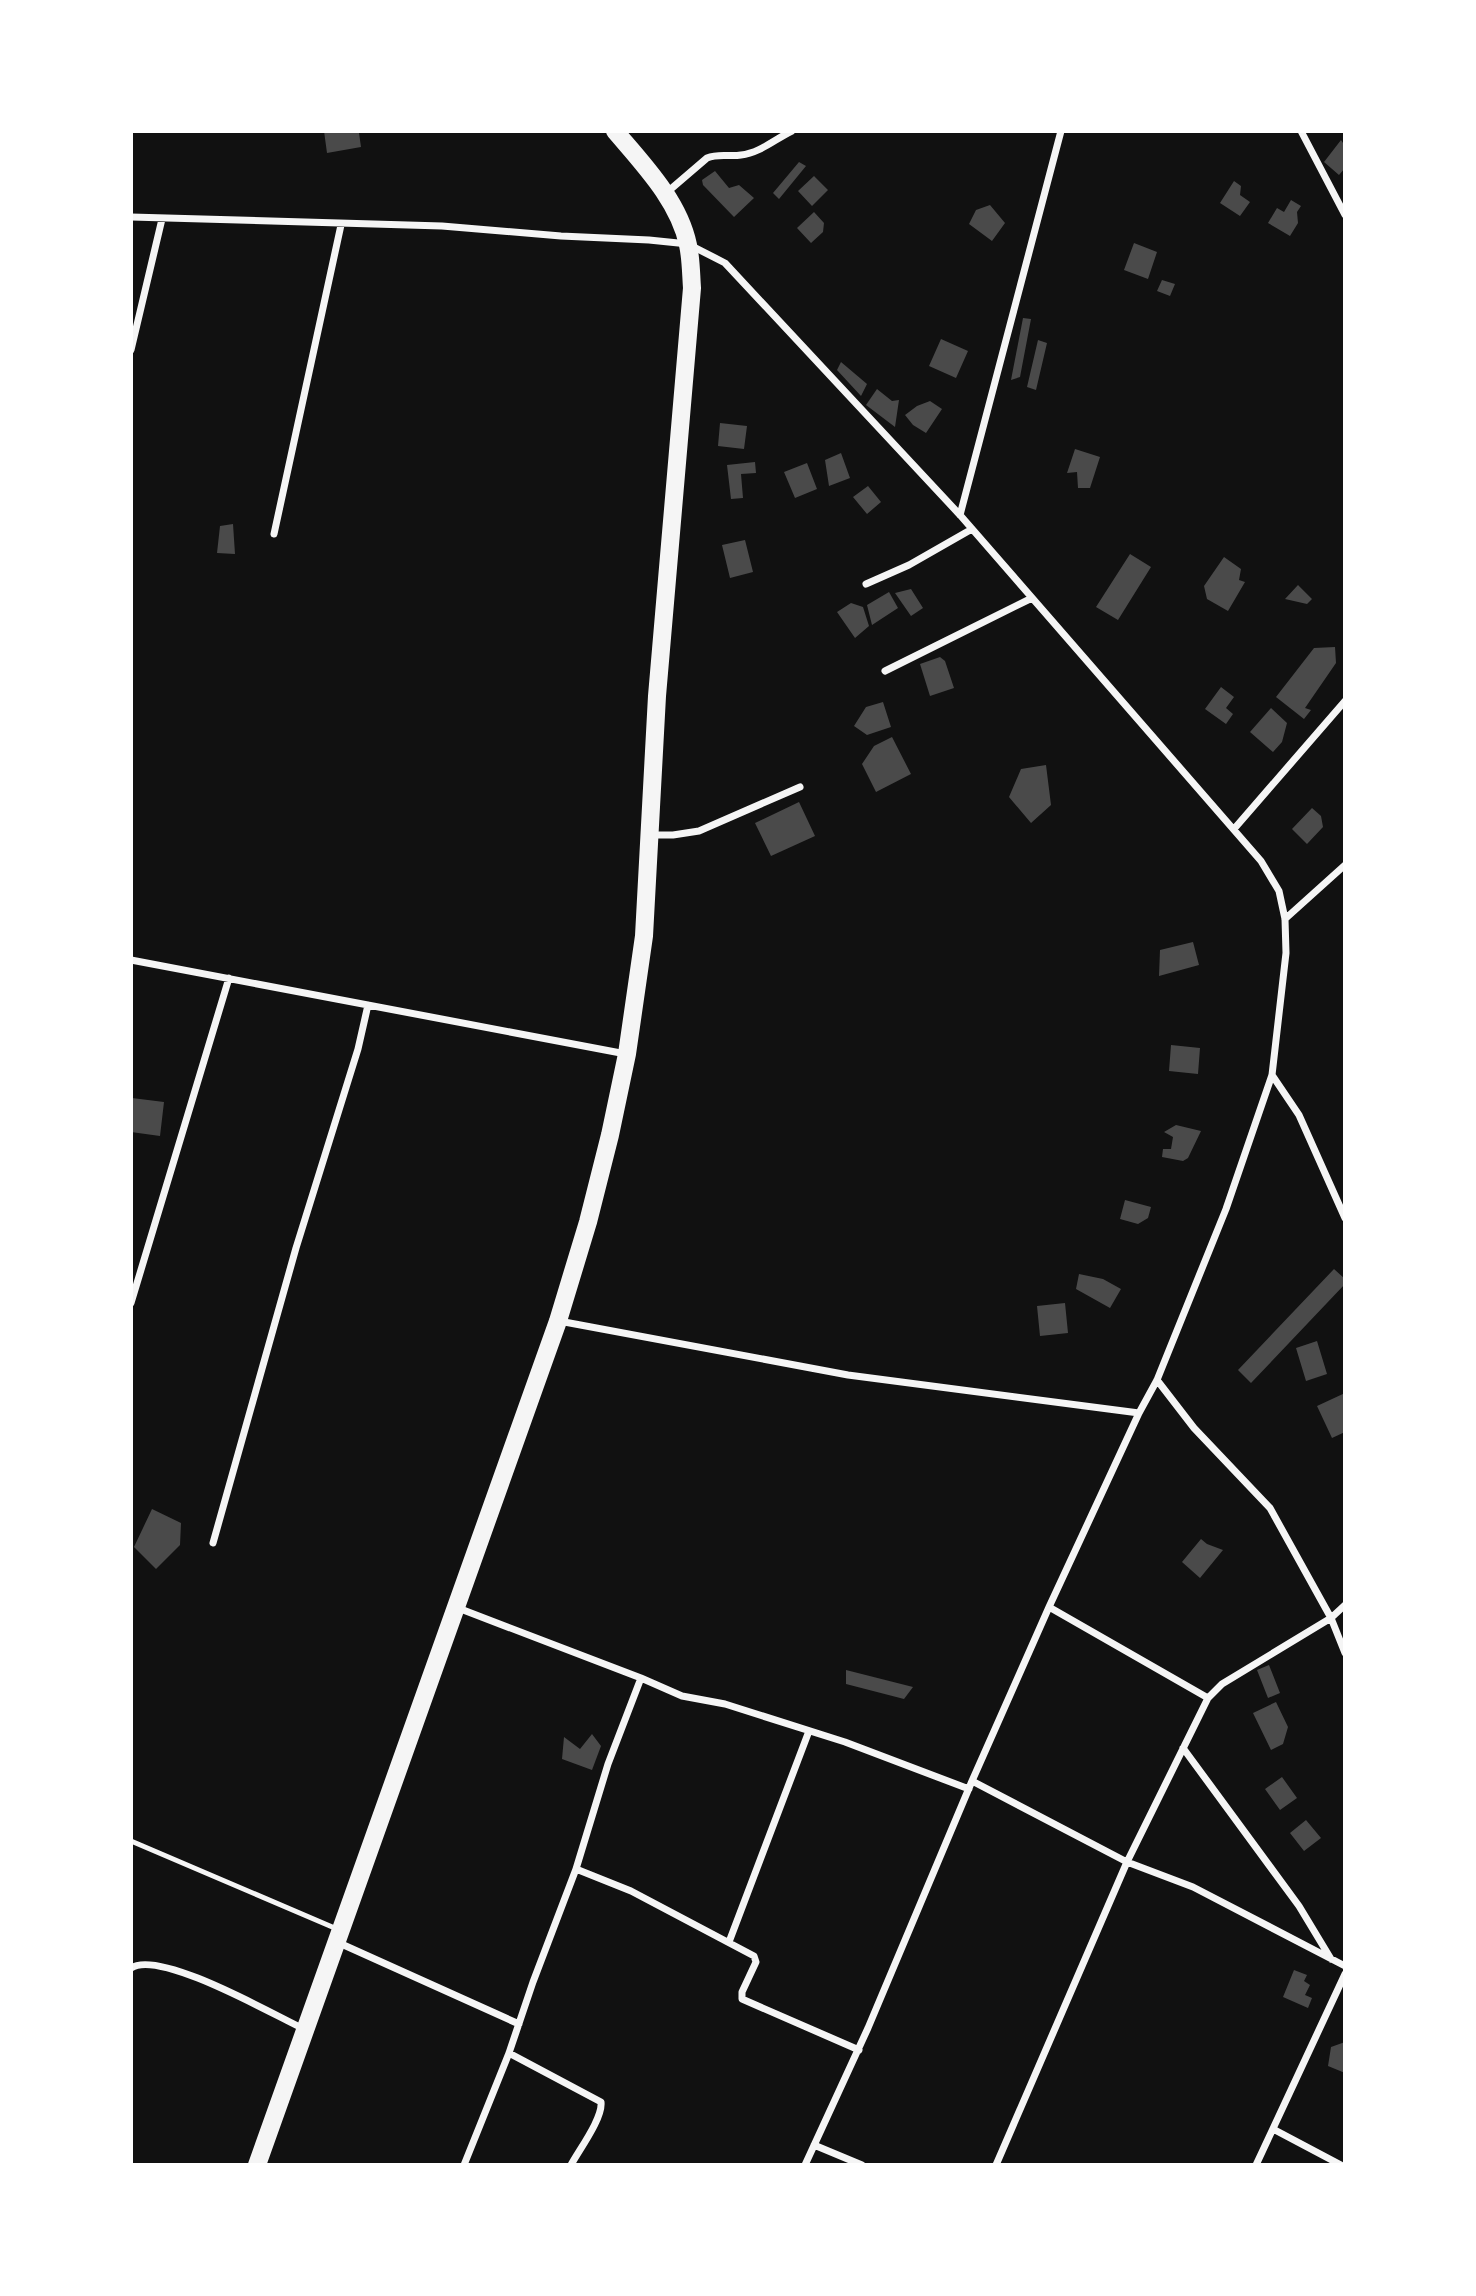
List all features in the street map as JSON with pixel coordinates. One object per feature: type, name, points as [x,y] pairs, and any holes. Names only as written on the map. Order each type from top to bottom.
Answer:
[{"type":"highway","points":[[257,2165],[458,1608],[558,1321],[589,1222],[627,1055],[644,936],[657,696],[692,288],[688,244],[665,194],[615,131]]},
{"type":"street","points":[[665,194],[707,158],[715,155],[740,156],[757,151],[792,131]]},
{"type":"street","points":[[960,515],[1061,134],[1053,131]]},
{"type":"street","points":[[1301,131],[1345,215]]},
{"type":"street","points":[[131,217],[442,226],[688,244],[725,263],[960,515],[1234,829],[1261,861],[1279,891],[1286,919],[1286,953],[1272,1075],[1226,1209],[1157,1380],[1049,1607],[859,2050],[805,2165]]},
{"type":"street","points":[[131,350],[162,219]]},
{"type":"street","points":[[274,534],[341,225]]},
{"type":"street","points":[[866,584],[909,565],[972,529]]},
{"type":"street","points":[[885,671],[1032,598]]},
{"type":"street","points":[[1234,829],[1345,701]]},
{"type":"street","points":[[649,835],[699,831],[800,787]]},
{"type":"street","points":[[1286,919],[1345,865]]},
{"type":"street","points":[[131,960],[627,1055]]},
{"type":"street","points":[[131,1303],[229,978]]},
{"type":"street","points":[[212,1544],[296,1248],[358,1049],[368,1005]]},
{"type":"street","points":[[1272,1075],[1299,1115],[1345,1218]]},
{"type":"street","points":[[558,1321],[848,1375],[1139,1413]]},
{"type":"street","points":[[1157,1380],[1194,1428],[1270,1508],[1331,1618],[1345,1653]]},
{"type":"street","points":[[996,2165],[1127,1862],[1208,1698],[1222,1684],[1331,1618],[1345,1605]]},
{"type":"street","points":[[1049,1607],[1208,1698]]},
{"type":"street","points":[[458,1608],[682,1696],[725,1704],[971,1785],[1127,1862],[1193,1887],[1345,1966]]},
{"type":"street","points":[[464,2165],[509,2053],[576,1869],[608,1764],[640,1678]]},
{"type":"street","points":[[729,1942],[808,1731]]},
{"type":"street","points":[[1183,1748],[1299,1906],[1331,1960]]},
{"type":"street","points":[[576,1869],[631,1891],[756,1959],[742,1992],[742,2000],[859,2050]]},
{"type":"street","points":[[338,1936],[519,2024]]},
{"type":"street","points":[[131,1968],[137,1964],[153,1963],[184,1971],[304,2029]]},
{"type":"street","points":[[1256,2165],[1345,1974]]},
{"type":"street","points":[[509,2053],[601,2102],[597,2118],[571,2165]]},
{"type":"street","points":[[1273,2129],[1341,2165]]},
{"type":"street","points":[[814,2146],[862,2165]]},
{"type":"lane","points":[[131,1840],[338,1936]]},
{"type":"building","points":[[324,131],[359,133],[361,147],[327,153]]},
{"type":"building","points":[[1341,140],[1345,146],[1345,168],[1339,175],[1324,162]]},
{"type":"building","points":[[799,162],[806,166],[779,199],[773,193]]},
{"type":"building","points":[[715,171],[729,188],[739,185],[754,198],[734,217],[703,185],[702,180]]},
{"type":"building","points":[[814,176],[828,190],[812,206],[798,191]]},
{"type":"building","points":[[1234,181],[1241,186],[1240,195],[1250,202],[1240,216],[1220,203]]},
{"type":"building","points":[[1291,200],[1301,206],[1297,212],[1298,223],[1290,236],[1268,223],[1277,208],[1284,212]]},
{"type":"building","points":[[990,205],[1005,223],[992,241],[969,224],[976,210]]},
{"type":"building","points":[[814,212],[824,223],[823,232],[811,243],[797,228]]},
{"type":"building","points":[[1134,243],[1157,252],[1148,279],[1124,270]]},
{"type":"building","points":[[1162,280],[1175,284],[1170,296],[1157,291]]},
{"type":"building","points":[[1023,318],[1031,319],[1020,377],[1011,380]]},
{"type":"building","points":[[941,339],[968,351],[956,378],[929,366]]},
{"type":"building","points":[[1038,340],[1047,343],[1036,390],[1027,387]]},
{"type":"building","points":[[841,362],[867,384],[861,396],[837,370]]},
{"type":"building","points":[[877,389],[892,401],[899,400],[895,427],[866,405]]},
{"type":"building","points":[[930,401],[942,409],[926,433],[913,425],[905,415]]},
{"type":"building","points":[[720,423],[747,426],[744,449],[718,446]]},
{"type":"building","points":[[1075,449],[1100,457],[1090,488],[1078,488],[1077,472],[1067,473]]},
{"type":"building","points":[[841,453],[850,478],[829,486],[825,460]]},
{"type":"building","points":[[755,462],[756,473],[741,474],[743,498],[731,499],[727,465]]},
{"type":"building","points":[[807,463],[817,489],[795,498],[784,472]]},
{"type":"building","points":[[868,486],[881,502],[867,514],[853,497]]},
{"type":"building","points":[[233,524],[235,554],[217,553],[220,526]]},
{"type":"building","points":[[745,540],[753,572],[730,578],[722,545]]},
{"type":"building","points":[[1130,554],[1151,567],[1118,620],[1096,607]]},
{"type":"building","points":[[1224,557],[1241,569],[1239,580],[1245,582],[1228,611],[1207,599],[1204,586]]},
{"type":"building","points":[[1298,585],[1312,599],[1307,604],[1285,599]]},
{"type":"building","points":[[911,589],[923,608],[911,616],[895,593]]},
{"type":"building","points":[[889,592],[898,608],[872,625],[867,605]]},
{"type":"building","points":[[851,603],[863,607],[869,626],[855,638],[837,612]]},
{"type":"building","points":[[1335,647],[1336,663],[1305,708],[1311,710],[1304,719],[1276,697],[1314,648]]},
{"type":"building","points":[[940,657],[945,661],[954,688],[930,696],[920,664]]},
{"type":"building","points":[[1221,687],[1234,697],[1226,708],[1233,714],[1226,724],[1205,709]]},
{"type":"building","points":[[883,702],[891,727],[867,735],[854,726],[866,707]]},
{"type":"building","points":[[1271,708],[1287,723],[1282,742],[1273,752],[1250,732]]},
{"type":"building","points":[[892,737],[911,774],[876,792],[862,764],[874,746]]},
{"type":"building","points":[[1046,765],[1051,805],[1031,823],[1009,797],[1021,769]]},
{"type":"building","points":[[799,802],[815,836],[771,856],[755,823]]},
{"type":"building","points":[[1312,808],[1321,816],[1323,827],[1307,844],[1292,829]]},
{"type":"building","points":[[1193,942],[1199,965],[1159,976],[1160,950]]},
{"type":"building","points":[[1171,1045],[1200,1048],[1198,1074],[1169,1071]]},
{"type":"building","points":[[132,1098],[164,1102],[160,1136],[131,1132]]},
{"type":"building","points":[[1176,1125],[1201,1131],[1188,1158],[1183,1161],[1162,1157],[1163,1149],[1171,1149],[1173,1137],[1164,1132]]},
{"type":"building","points":[[1125,1200],[1151,1207],[1148,1218],[1138,1224],[1120,1219]]},
{"type":"building","points":[[1334,1269],[1345,1279],[1345,1284],[1251,1383],[1238,1370]]},
{"type":"building","points":[[1079,1274],[1103,1279],[1121,1289],[1110,1308],[1076,1289]]},
{"type":"building","points":[[1065,1303],[1068,1333],[1040,1336],[1037,1306]]},
{"type":"building","points":[[1317,1341],[1327,1374],[1306,1381],[1296,1348]]},
{"type":"building","points":[[1345,1393],[1345,1432],[1332,1438],[1317,1406]]},
{"type":"building","points":[[152,1509],[181,1523],[180,1545],[156,1569],[134,1547]]},
{"type":"building","points":[[1201,1539],[1223,1550],[1200,1578],[1182,1562]]},
{"type":"building","points":[[1269,1665],[1280,1693],[1268,1698],[1257,1670]]},
{"type":"building","points":[[846,1670],[913,1687],[904,1699],[846,1684]]},
{"type":"building","points":[[1276,1702],[1288,1727],[1283,1744],[1271,1750],[1253,1713]]},
{"type":"building","points":[[592,1734],[601,1746],[592,1770],[562,1759],[564,1737],[580,1749]]},
{"type":"building","points":[[1282,1777],[1297,1798],[1280,1810],[1265,1789]]},
{"type":"building","points":[[1306,1820],[1321,1838],[1304,1851],[1290,1833]]},
{"type":"building","points":[[1294,1970],[1307,1975],[1304,1981],[1310,1985],[1305,1995],[1312,1998],[1308,2008],[1283,1997]]},
{"type":"building","points":[[1345,2042],[1345,2073],[1328,2066],[1331,2047]]}]
